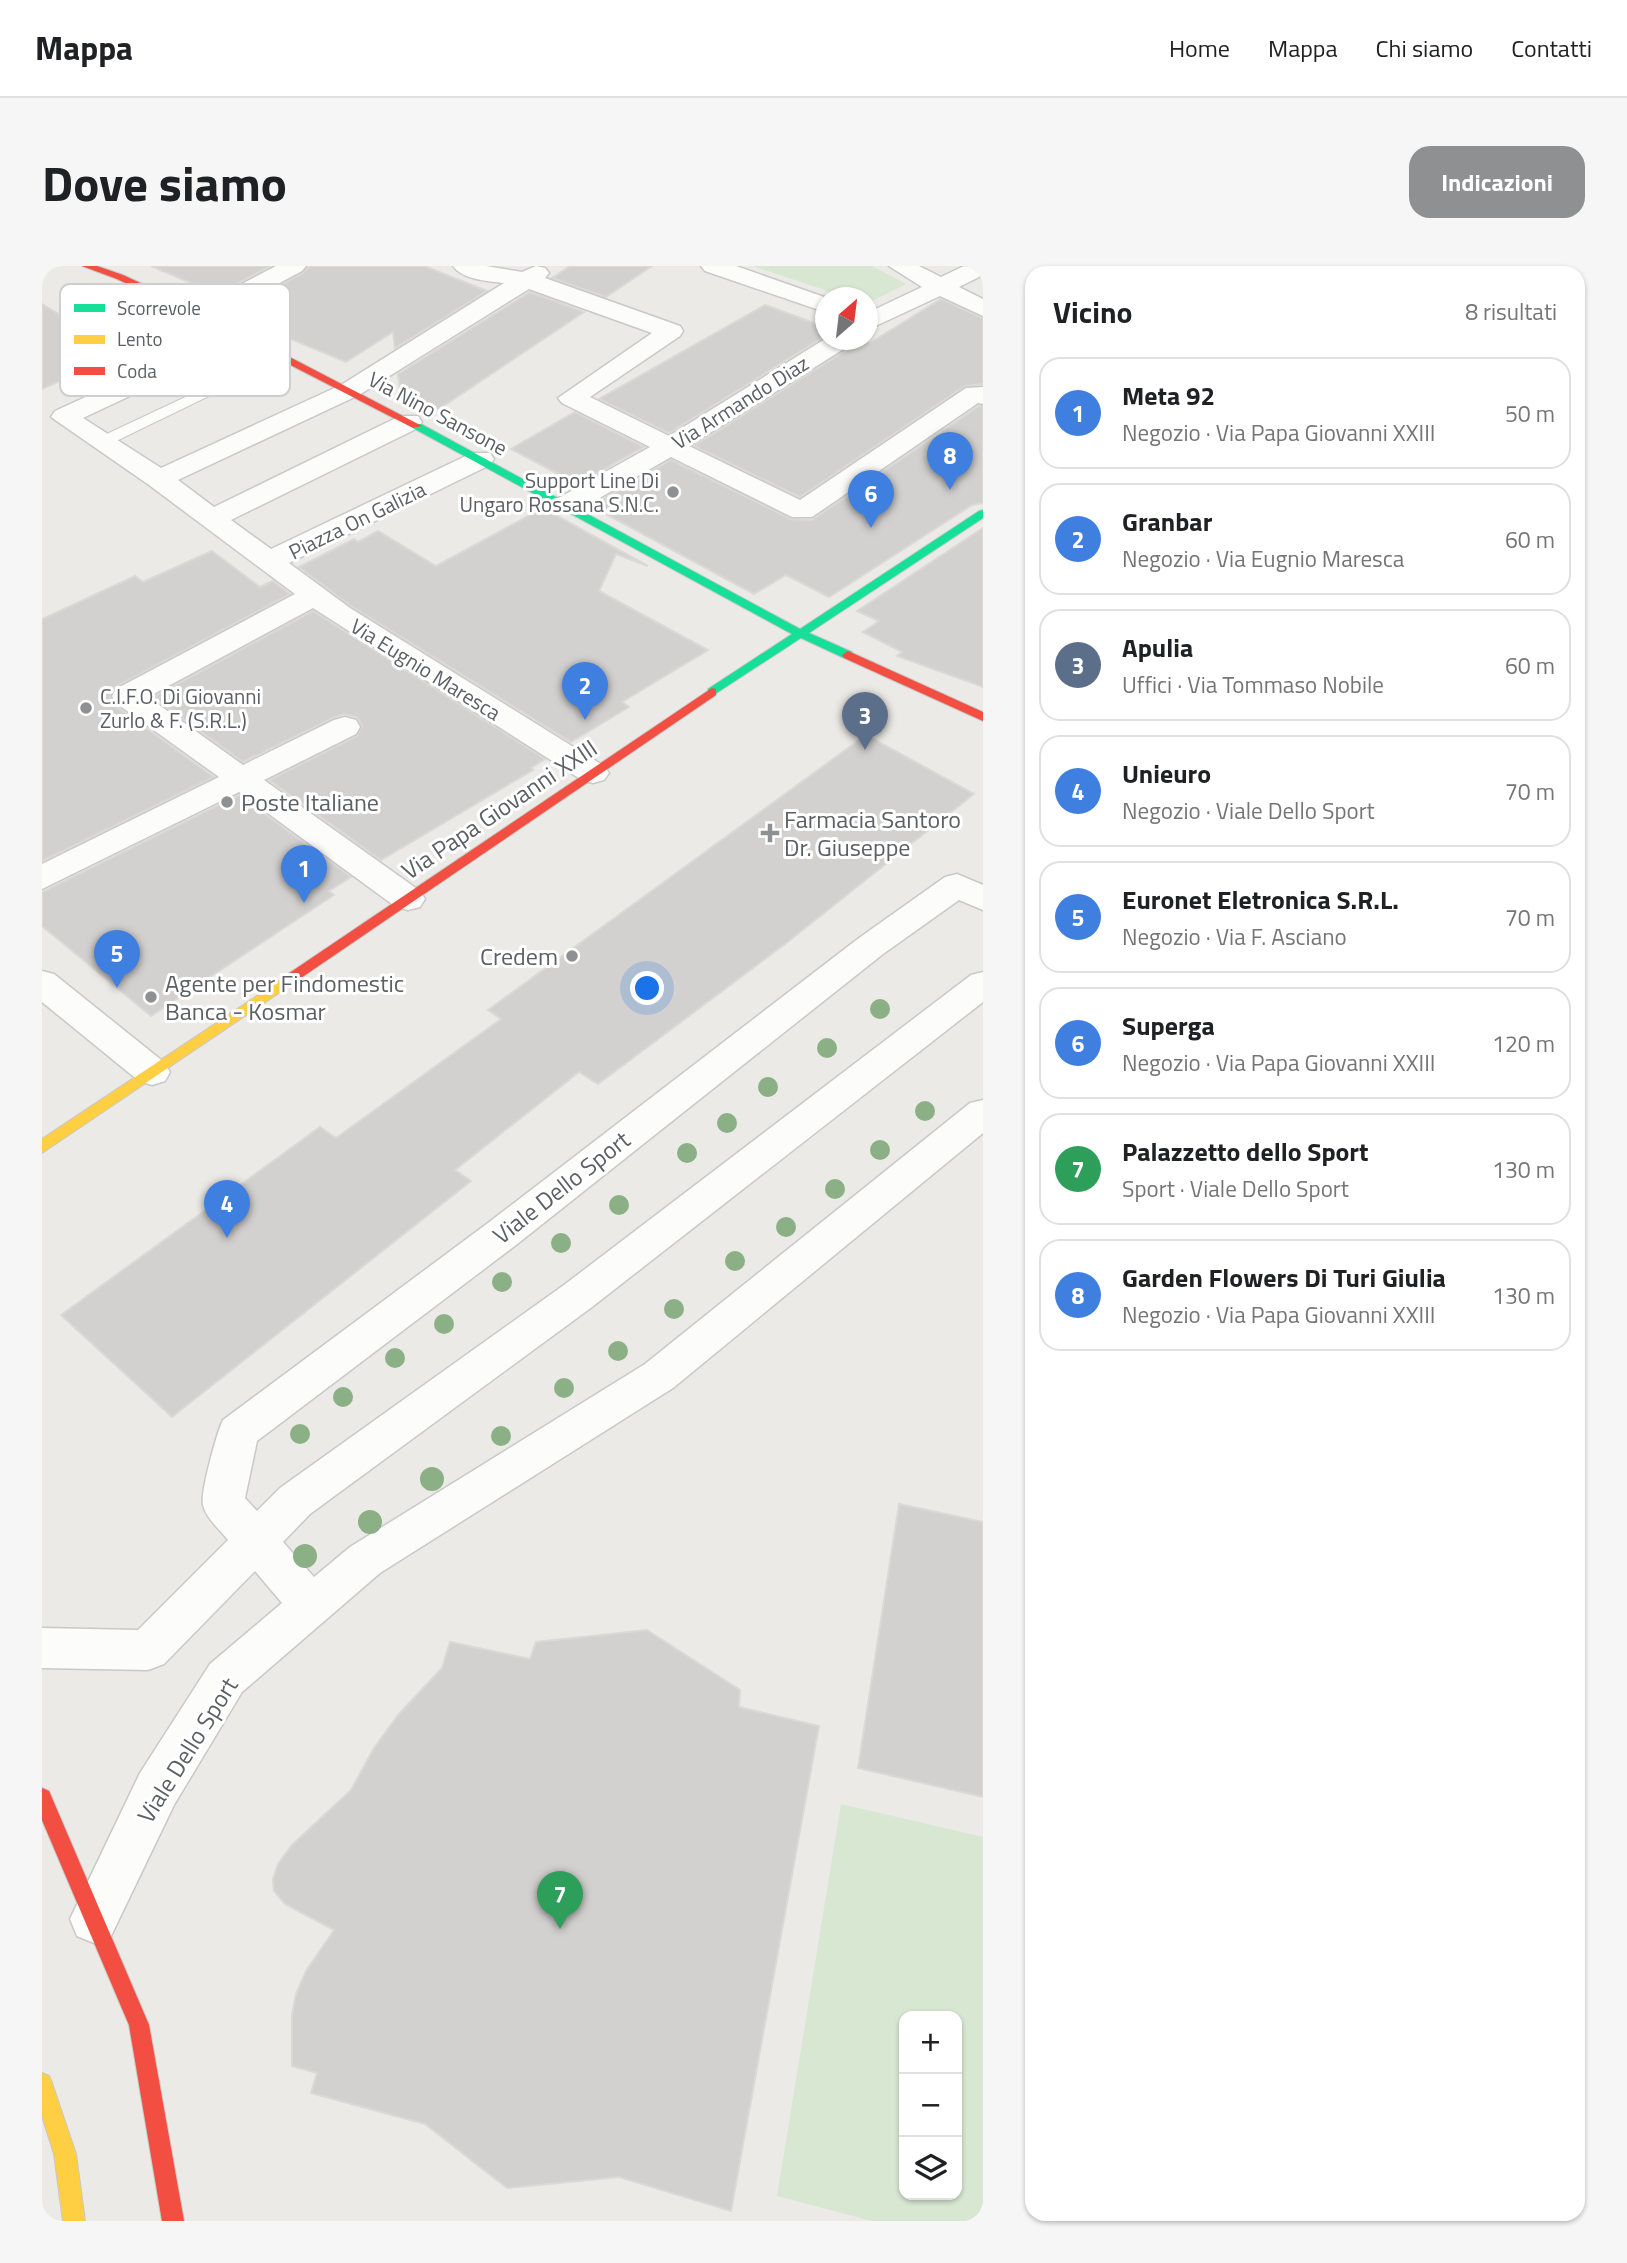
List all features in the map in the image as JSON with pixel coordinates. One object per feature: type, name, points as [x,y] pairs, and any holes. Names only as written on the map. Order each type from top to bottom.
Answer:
[{"type":"street","name":"Via Nino Sansone","points":[[87,266],[135,284]]},
{"type":"street","points":[[260,284],[294,266]]},
{"type":"street","points":[[465,266],[483,273],[537,273],[671,331],[570,398],[667,448],[802,511],[975,393],[983,396]]},
{"type":"street","points":[[713,266],[815,301]]},
{"type":"street","points":[[901,266],[983,309]]},
{"type":"street","points":[[878,316],[983,266]]},
{"type":"street","points":[[159,479],[351,390],[537,273]]},
{"type":"street","name":"Via Armando Diaz","points":[[565,506],[667,448],[825,350]]},
{"type":"street","name":"Via Nino Sansone","points":[[290,360],[481,459],[799,633],[983,717]]},
{"type":"street","name":"Piazza On Galizia","points":[[109,396],[64,417],[159,479],[267,559],[481,459]]},
{"type":"street","points":[[213,519],[409,422]]},
{"type":"street","name":"Via Papa Giovanni XXIII","points":[[42,1147],[799,633],[983,513]]},
{"type":"street","name":"Via Eugnio Maresca","points":[[267,559],[314,595],[455,689],[593,773]]},
{"type":"street","points":[[314,595],[127,696],[408,899]]},
{"type":"street","points":[[42,878],[345,727]]},
{"type":"street","name":"Viale Dello Sport","points":[[312,1605],[223,1503],[239,1432],[502,1234],[871,946],[957,885],[983,899]]},
{"type":"street","points":[[42,984],[152,1072]]},
{"type":"street","points":[[42,1648],[148,1650],[295,1501],[578,1296],[983,984]]},
{"type":"street","name":"Viale Dello Sport","points":[[94,1919],[157,1789],[226,1678],[365,1560],[659,1376],[983,1114]]},
{"type":"street","points":[[42,1797],[139,2025],[173,2221]]},
{"type":"street","points":[[42,2084],[65,2154],[74,2221]]},
{"type":"lane","points":[[100,443],[200,396]]},
{"type":"green space","points":[[753,266],[872,266],[906,284],[878,298],[878,287],[816,287]]},
{"type":"green space","points":[[841,1804],[983,1837],[983,2221],[872,2221],[777,2196]]},
{"type":"building","points":[[151,266],[270,266],[236,284],[193,284]]},
{"type":"building","points":[[309,266],[424,266],[487,291],[395,348],[393,332],[346,362],[290,339],[290,284],[282,284],[303,273]]},
{"type":"building","points":[[570,266],[652,266],[606,297],[552,278]]},
{"type":"building","points":[[530,292],[584,312],[439,409],[400,389],[398,374]]},
{"type":"building","points":[[941,299],[983,318],[983,384],[965,386],[800,497],[694,446],[846,350],[878,350],[878,338]]},
{"type":"building","points":[[42,304],[60,315],[60,381],[42,389]]},
{"type":"building","points":[[765,305],[815,323],[815,342],[669,433],[599,399]]},
{"type":"building","points":[[979,406],[983,406],[983,503],[972,505],[829,597],[786,575],[754,594],[591,506],[671,460],[791,519],[812,520]]},
{"type":"building","points":[[575,412],[644,447],[577,484],[511,449]]},
{"type":"building","points":[[543,508],[648,566],[616,554],[599,591],[708,650],[622,702],[629,707],[571,742],[351,606],[299,567],[354,539],[358,542],[378,531],[436,566]]},
{"type":"building","points":[[983,528],[983,687],[897,656],[902,652],[863,632],[879,621],[857,611]]},
{"type":"building","points":[[212,551],[260,587],[273,581],[290,594],[115,687],[110,697],[114,705],[214,777],[42,861],[42,619],[135,576],[143,582]]},
{"type":"building","points":[[313,611],[545,759],[531,768],[533,770],[381,860],[269,780],[357,736],[362,726],[357,717],[344,714],[333,718],[243,762],[153,697]]},
{"type":"building","points":[[866,735],[974,794],[785,944],[598,1084],[579,1072],[455,1170],[471,1181],[172,1417],[61,1315],[320,1127],[336,1138],[501,1019],[488,1010]]},
{"type":"building","points":[[239,795],[351,877],[329,891],[334,895],[151,1016],[42,926],[42,892]]},
{"type":"building","points":[[899,1504],[983,1522],[983,1797],[858,1768]]},
{"type":"building","points":[[647,1630],[740,1690],[739,1707],[819,1726],[731,2211],[619,2177],[507,2188],[425,2124],[311,2093],[317,2073],[292,2066],[292,2015],[296,1994],[306,1971],[334,1930],[285,1904],[274,1891],[273,1879],[278,1864],[291,1846],[351,1790],[374,1748],[399,1714],[442,1668],[450,1642],[530,1659],[536,1642]]},
{"type":"traffic: fast","points":[[417,426],[799,633],[848,655]]},
{"type":"traffic: fast","points":[[712,692],[983,513]]},
{"type":"traffic: slow","points":[[42,1147],[287,981]]},
{"type":"traffic: slow","points":[[42,2083],[65,2154],[74,2221]]},
{"type":"traffic: jam","points":[[87,266],[135,284]]},
{"type":"traffic: jam","points":[[290,361],[417,426]]},
{"type":"traffic: jam","points":[[848,655],[983,717]]},
{"type":"traffic: jam","points":[[287,981],[712,692]]},
{"type":"traffic: jam","points":[[42,1797],[139,2025],[173,2221]]},
{"type":"place","name":"Garden Flowers Di Turi Giulia","points":[[950,490]]},
{"type":"place","name":"Support Line Di Ungaro Rossana S.N.C.","points":[[673,492]]},
{"type":"place","name":"Superga","points":[[871,528]]},
{"type":"place","name":"C.I.F.O. Di Giovanni Zurlo & F. (S.R.L.)","points":[[86,708]]},
{"type":"place","name":"Granbar","points":[[585,720]]},
{"type":"place","name":"Apulia","points":[[865,750]]},
{"type":"place","name":"Poste Italiane","points":[[227,802]]},
{"type":"place","name":"Farmacia Santoro Dr. Giuseppe","points":[[770,833]]},
{"type":"place","name":"Meta 92","points":[[304,903]]},
{"type":"place","name":"Credem","points":[[572,956]]},
{"type":"place","name":"Euronet Eletronica S.R.L.","points":[[117,988]]},
{"type":"place","name":"Agente per Findomestic Banca - Kosmar","points":[[151,997]]},
{"type":"place","name":"Unieuro","points":[[227,1238]]},
{"type":"place","name":"Palazzetto dello Sport","points":[[560,1929]]}]
